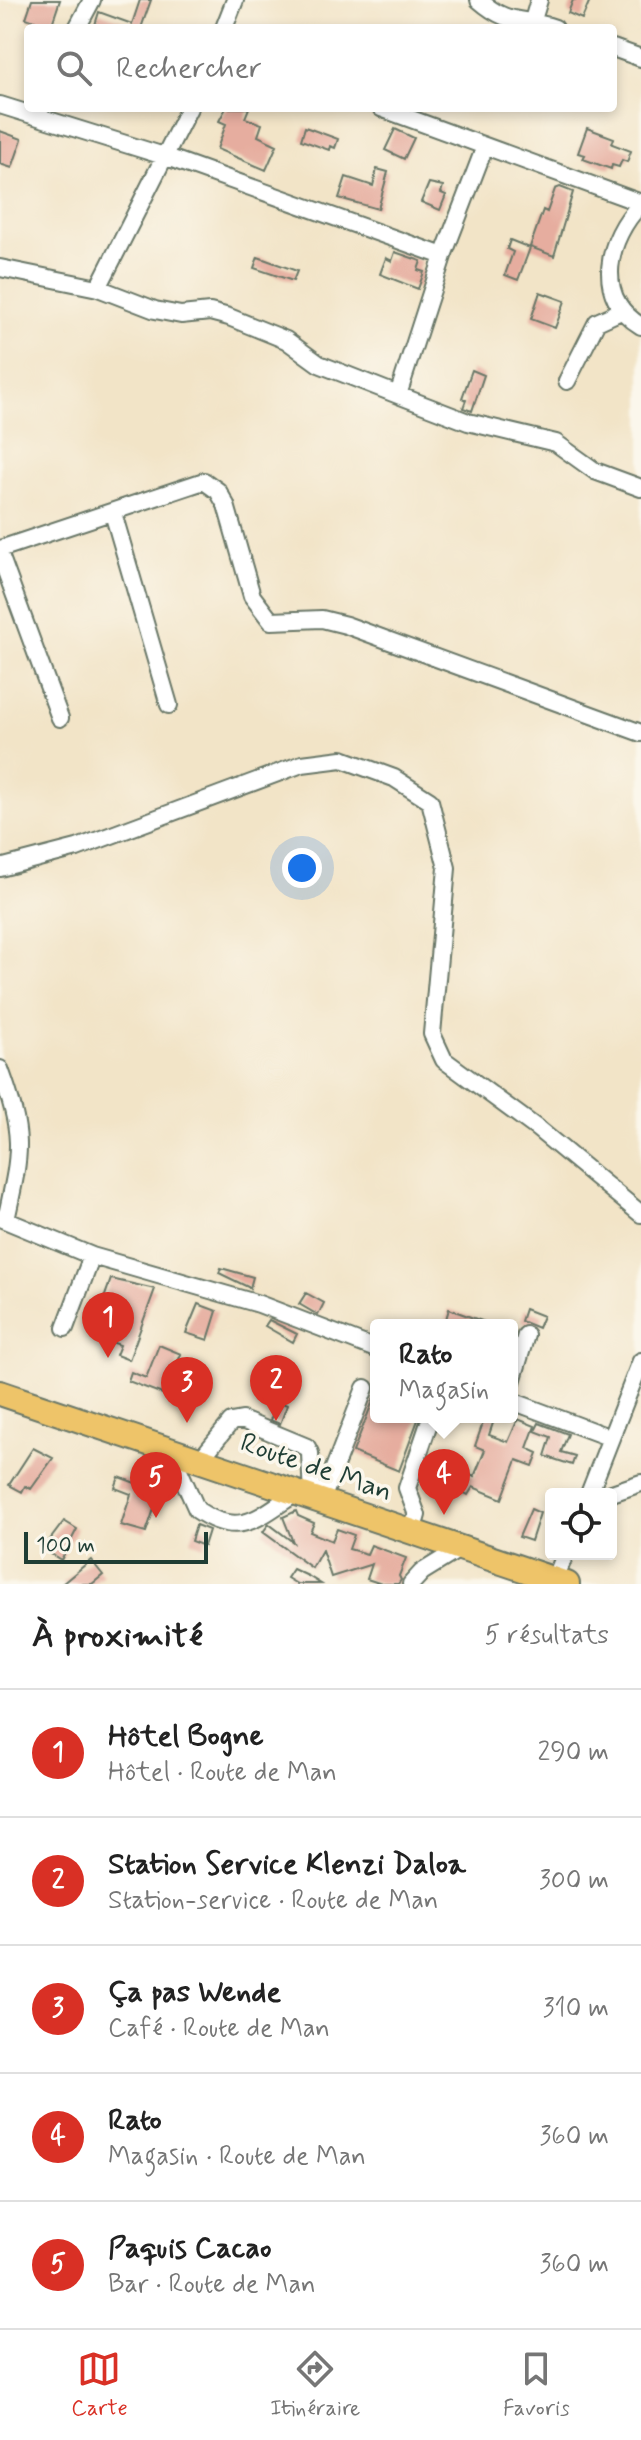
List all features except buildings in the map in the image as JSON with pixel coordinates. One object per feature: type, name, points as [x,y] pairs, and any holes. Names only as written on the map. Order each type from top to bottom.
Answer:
[{"type":"highway","name":"Route de Man","points":[[0,1393],[561,1582]]},
{"type":"street","points":[[79,24],[92,0]]},
{"type":"street","points":[[226,24],[235,0]]},
{"type":"street","points":[[479,0],[495,14],[515,23],[533,20],[544,24]]},
{"type":"street","points":[[533,20],[539,0]]},
{"type":"street","points":[[617,49],[641,58]]},
{"type":"street","points":[[0,105],[24,109]]},
{"type":"street","points":[[36,112],[443,256]]},
{"type":"street","points":[[98,288],[187,112]]},
{"type":"street","points":[[391,112],[484,149],[641,203],[621,224],[613,248],[611,294],[621,311],[641,326]]},
{"type":"street","points":[[398,395],[443,256],[484,149]]},
{"type":"street","points":[[0,268],[98,288],[155,310],[181,315],[210,312],[229,317],[286,340],[319,364],[468,422],[556,443],[595,471],[641,488]]},
{"type":"street","points":[[567,381],[597,322],[621,311]]},
{"type":"street","points":[[60,718],[0,552],[194,482],[211,484],[226,505],[252,596],[271,621],[322,619],[346,625],[641,733]]},
{"type":"street","points":[[113,513],[169,705]]},
{"type":"street","points":[[0,868],[77,848],[302,764],[342,759],[394,778],[430,801],[447,868],[432,1034],[444,1060],[538,1129],[641,1214]]},
{"type":"street","points":[[0,1069],[18,1120],[21,1151],[3,1219],[92,1256],[259,1304],[370,1347]]},
{"type":"street","points":[[65,1328],[92,1256]]},
{"type":"street","points":[[518,1362],[526,1335]]},
{"type":"street","points":[[591,1488],[641,1361]]},
{"type":"street","points":[[170,1450],[197,1510],[232,1526],[247,1524],[310,1498],[365,1388]]},
{"type":"street","points":[[518,1403],[611,1438]]},
{"type":"street","points":[[200,1460],[231,1422],[242,1420],[307,1447],[310,1453],[310,1498]]},
{"type":"street","points":[[412,1532],[417,1515],[407,1488],[429,1423]]},
{"type":"street","points":[[617,1491],[641,1483]]},
{"type":"street","points":[[411,1584],[422,1572],[461,1548]]},
{"type":"street","points":[[561,1582],[564,1560]]},
{"type":"place","name":"Hôtel Bogne","points":[[108,1358]]},
{"type":"place","name":"Station Service Klenzi Daloa","points":[[276,1421]]},
{"type":"place","name":"Ça pas Wende","points":[[187,1423]]},
{"type":"place","name":"Rato","points":[[444,1515]]},
{"type":"place","name":"Paquis Cacao","points":[[156,1518]]}]
